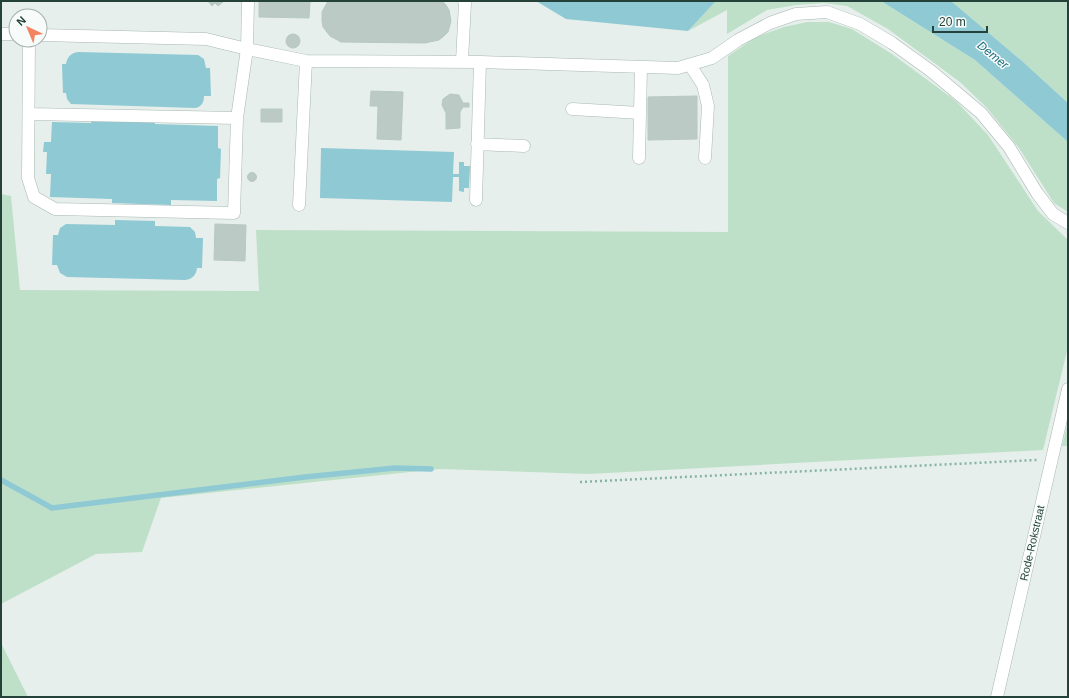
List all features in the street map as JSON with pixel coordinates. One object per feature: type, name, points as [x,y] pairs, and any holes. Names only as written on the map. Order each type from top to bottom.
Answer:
[{"type":"street","points":[[29,48],[28,178],[34,197],[55,209],[234,213],[237,118],[247,49],[248,1]]},
{"type":"street","points":[[462,61],[464,1]]},
{"type":"street","points":[[48,35],[206,39],[306,61],[462,61],[678,68],[712,58],[738,40],[770,22],[796,14],[827,12],[860,24],[892,43],[932,71],[981,113],[1009,147],[1037,193],[1053,214],[1068,223]]},
{"type":"street","points":[[299,205],[306,61]]},
{"type":"street","points":[[476,200],[480,62]]},
{"type":"street","points":[[690,65],[703,85],[708,106],[705,158]]},
{"type":"street","points":[[639,158],[641,67]]},
{"type":"street","points":[[572,109],[640,113]]},
{"type":"street","points":[[29,114],[237,118]]},
{"type":"street","points":[[478,144],[524,146]]},
{"type":"street","name":"Rode-Rokstraat","points":[[997,697],[1068,389]]},
{"type":"path","points":[[580,482],[1052,460]]},
{"type":"green space","points":[[716,1],[881,1],[975,60],[1068,142],[1068,212],[1054,203],[1019,148],[987,108],[960,82],[888,29],[847,6],[824,3],[796,5],[767,10],[727,34],[727,10],[688,31]]},
{"type":"green space","points":[[950,1],[1068,1],[1068,103],[1022,61]]},
{"type":"green space","points":[[807,22],[829,22],[852,29],[892,54],[956,101],[988,135],[1038,211],[1068,240],[1068,347],[1043,450],[589,474],[439,469],[161,498],[142,552],[96,554],[1,604],[1,194],[11,196],[20,290],[259,291],[256,230],[728,232],[728,56],[756,37],[784,27]]},
{"type":"green space","points":[[1068,422],[1068,446],[1062,446]]},
{"type":"green space","points":[[1,643],[28,697],[1,697]]},
{"type":"water","points":[[536,1],[716,1],[688,31],[566,19]]},
{"type":"water","name":"Demer","points":[[881,1],[952,2],[1022,61],[1068,103],[1068,142],[975,60]]},
{"type":"water","points":[[73,53],[198,55],[204,59],[206,68],[210,68],[211,96],[204,96],[202,104],[195,108],[71,104],[67,99],[66,93],[63,93],[62,64],[66,64],[67,59]]},
{"type":"water","points":[[91,118],[155,120],[155,124],[218,126],[218,148],[221,149],[220,178],[217,179],[217,201],[171,200],[171,205],[112,203],[112,199],[50,197],[51,174],[46,174],[47,152],[43,152],[44,142],[51,142],[52,122],[91,123]]},
{"type":"water","points":[[321,148],[454,152],[453,174],[459,174],[459,162],[464,162],[464,166],[470,166],[469,188],[464,188],[464,192],[459,191],[459,177],[453,177],[452,202],[320,198]]},
{"type":"water","points":[[115,220],[155,221],[155,226],[190,227],[195,232],[196,238],[203,238],[202,268],[197,268],[194,276],[185,280],[67,277],[60,273],[57,265],[52,265],[53,235],[58,235],[60,228],[66,224],[115,225]]},
{"type":"building","points":[[208,1],[224,1],[218,6],[215,3],[212,6]]},
{"type":"building","points":[[259,1],[310,1],[309,18],[259,17]]},
{"type":"building","points":[[328,1],[442,1],[449,10],[451,21],[448,32],[444,36],[439,40],[425,43],[341,42],[330,36],[323,27],[322,12]]},
{"type":"building","points":[[290,34],[296,34],[300,38],[300,44],[296,48],[290,48],[286,44],[286,38]]},
{"type":"building","points":[[371,91],[403,92],[401,140],[377,139],[378,106],[370,106]]},
{"type":"building","points":[[450,94],[459,95],[463,103],[469,103],[469,107],[463,107],[460,112],[460,128],[446,129],[446,113],[442,105],[443,99]]},
{"type":"building","points":[[697,96],[697,139],[648,140],[648,97]]},
{"type":"building","points":[[261,109],[282,109],[282,122],[261,122]]},
{"type":"building","points":[[250,173],[254,173],[256,177],[254,181],[250,181],[248,179],[248,175]]},
{"type":"building","points":[[215,224],[246,225],[245,261],[214,260]]},
{"type":"waterway","points":[[1,480],[52,508],[305,477],[395,468],[431,469]]}]
